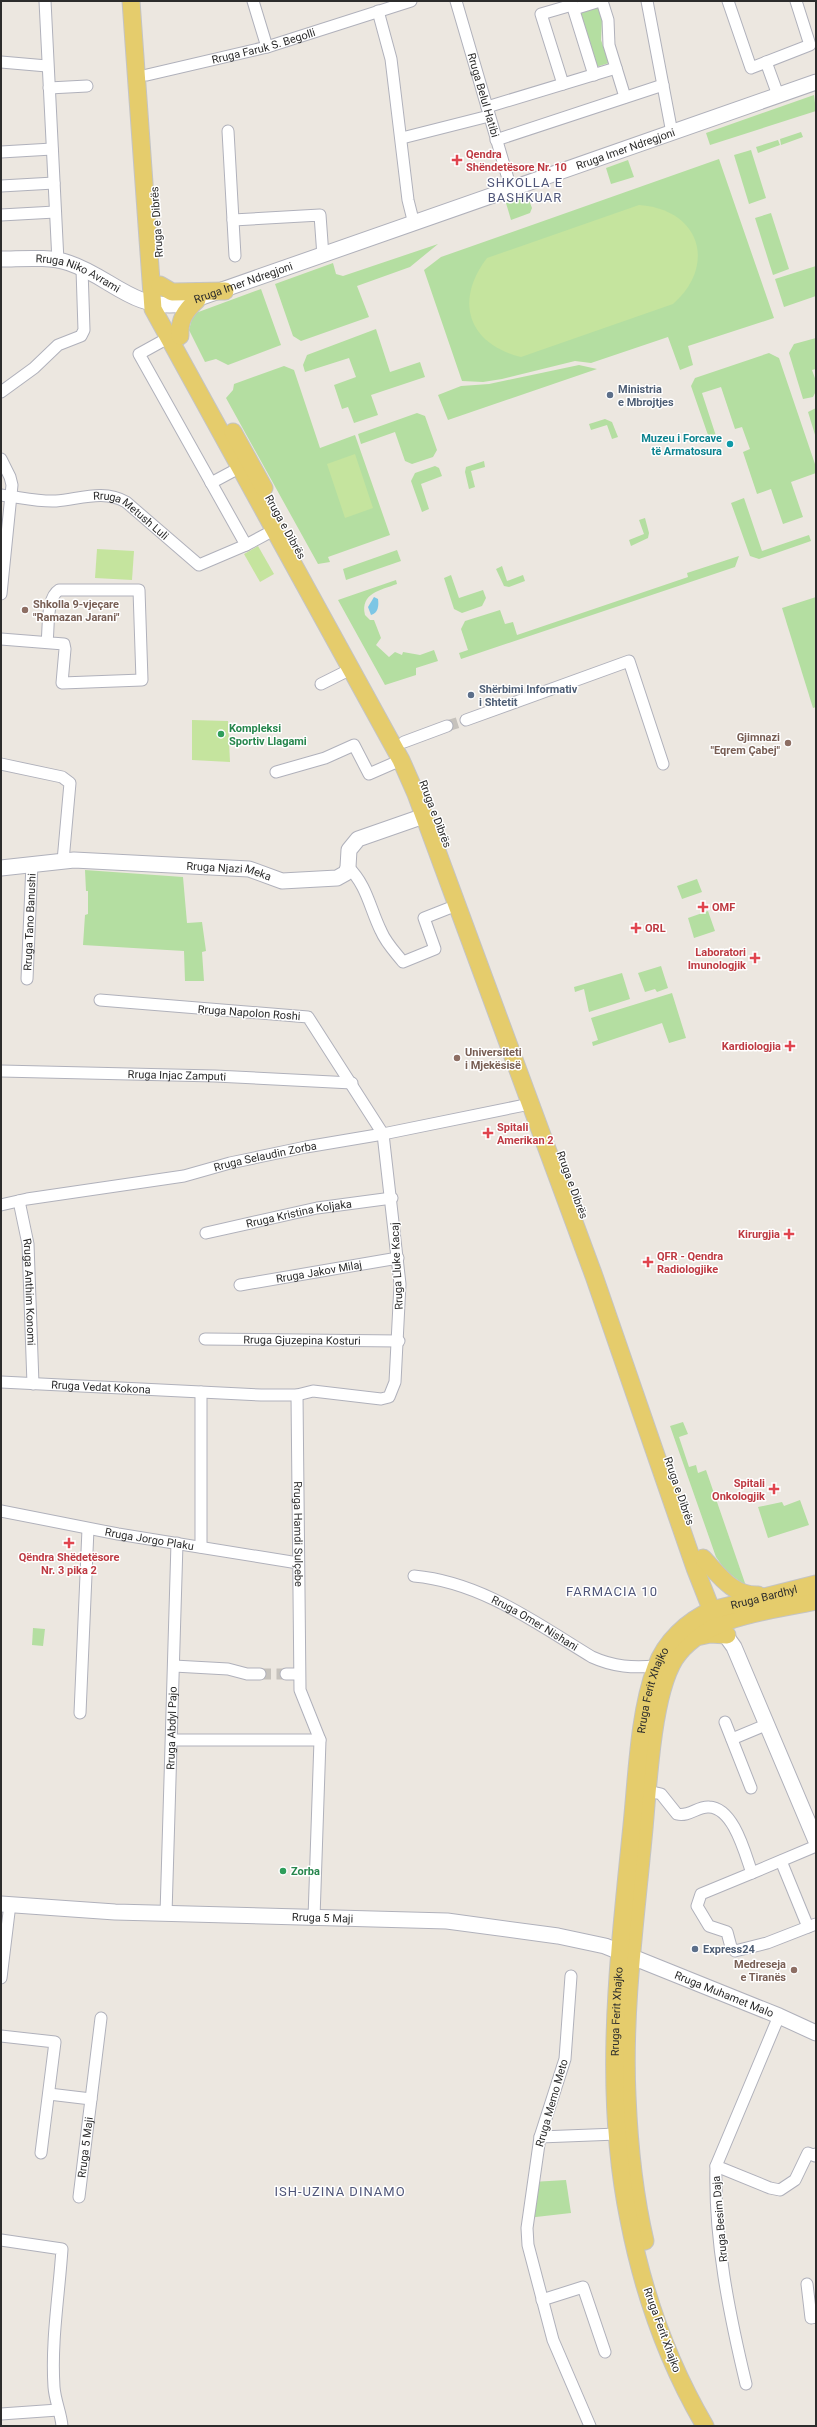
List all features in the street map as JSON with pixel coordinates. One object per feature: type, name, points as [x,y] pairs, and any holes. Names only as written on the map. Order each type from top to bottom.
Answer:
[{"type":"main road","name":"Rruga e Dibrës","points":[[131,1],[157,305],[239,468],[401,760],[424,816],[699,1563],[723,1624],[768,1724],[816,1841]]},
{"type":"main road","name":"Rruga e Dibrës","points":[[142,1],[160,285],[157,305]]},
{"type":"main road","name":"Rruga Imer Ndregjoni","points":[[157,305],[197,300],[225,291],[816,82]]},
{"type":"main road","name":"Rruga Niko Avrami","points":[[1,259],[58,261],[82,269],[136,299],[157,305]]},
{"type":"main road","points":[[160,285],[172,292],[225,291]]},
{"type":"main road","points":[[174,337],[188,308],[197,300]]},
{"type":"main road","name":"Rruga e Dibrës","points":[[174,337],[404,742],[436,813],[622,1325],[699,1563]]},
{"type":"main road","points":[[348,868],[349,850],[358,839],[424,816]]},
{"type":"main road","name":"Rruga Njazi Meka","points":[[1,868],[63,860],[249,869],[274,879],[287,881],[337,878],[346,873],[348,868]]},
{"type":"main road","points":[[699,1563],[739,1592],[749,1596],[770,1595]]},
{"type":"main road","points":[[690,1622],[698,1595],[699,1563]]},
{"type":"main road","name":"Rruga Bardhyl","points":[[723,1624],[770,1595],[816,1584]]},
{"type":"main road","name":"Rruga Bardhyl","points":[[723,1624],[816,1601]]},
{"type":"main road","name":"Rruga Ferit Xhajko","points":[[718,2426],[692,2378],[669,2323],[649,2258],[638,2210],[627,2090],[626,1954],[640,1748],[648,1696],[656,1666],[667,1647],[690,1622],[723,1624]]},
{"type":"main road","name":"Rruga Ferit Xhajko","points":[[705,2426],[670,2356],[645,2284],[629,2221],[617,2134],[614,2061],[626,1954],[662,1687],[675,1658],[692,1640],[710,1634],[723,1624]]},
{"type":"main road","name":"Rruga 5 Maji","points":[[5,1904],[166,1914],[460,1922],[584,1941],[626,1954]]},
{"type":"main road","name":"Rruga Muhamet Malo","points":[[626,1954],[780,2016],[816,2033]]},
{"type":"street","points":[[45,1],[58,261]]},
{"type":"street","points":[[254,1],[267,47]]},
{"type":"street","name":"Rruga Faruk S. Begolli","points":[[147,75],[267,47],[411,1]]},
{"type":"street","name":"Rruga Belul Hatibi","points":[[457,1],[511,190]]},
{"type":"street","points":[[563,84],[541,14],[573,5],[601,1],[608,20],[609,45],[625,97]]},
{"type":"street","points":[[647,1],[672,133]]},
{"type":"street","points":[[728,1],[751,68],[810,45],[796,1]]},
{"type":"street","points":[[573,5],[594,75]]},
{"type":"street","points":[[378,11],[391,59],[402,138],[408,200],[414,224]]},
{"type":"street","points":[[1,62],[48,66]]},
{"type":"street","points":[[766,62],[778,95]]},
{"type":"street","points":[[402,138],[488,112],[563,84],[616,68]]},
{"type":"street","points":[[496,140],[663,85]]},
{"type":"street","points":[[49,88],[87,86]]},
{"type":"street","points":[[228,131],[235,256]]},
{"type":"street","points":[[1,152],[52,150]]},
{"type":"street","points":[[1,186],[54,183]]},
{"type":"street","points":[[1,215],[56,212]]},
{"type":"street","points":[[233,220],[320,215],[323,256]]},
{"type":"street","points":[[1,392],[34,368],[58,345],[81,336],[84,330],[82,269]]},
{"type":"street","points":[[174,337],[139,354],[246,545]]},
{"type":"street","points":[[1,459],[10,477],[6,496],[1,594]]},
{"type":"street","points":[[211,483],[239,468]]},
{"type":"street","name":"Rruga Metush Luli","points":[[6,496],[56,501],[98,495],[114,496],[126,502],[199,565],[246,545],[274,530]]},
{"type":"street","points":[[1,639],[61,643],[65,646],[62,683],[142,680],[139,590],[59,590],[54,592],[51,601],[47,642]]},
{"type":"street","points":[[466,720],[629,661],[663,764]]},
{"type":"street","points":[[321,684],[351,669]]},
{"type":"street","points":[[404,742],[447,726]]},
{"type":"street","points":[[276,772],[325,758],[354,745],[369,774],[401,760]]},
{"type":"street","points":[[1,764],[62,777],[70,783],[63,860]]},
{"type":"street","name":"Rruga Tano Banushi","points":[[27,979],[32,864]]},
{"type":"street","points":[[348,868],[363,884],[381,932],[403,962],[435,949],[424,918],[457,905]]},
{"type":"street","name":"Rruga Napolon Roshi","points":[[100,1000],[308,1017],[383,1134]]},
{"type":"street","name":"Rruga Injac Zamputi","points":[[1,1071],[215,1076],[352,1084]]},
{"type":"street","name":"Rruga Selaudin Zorba","points":[[1,1206],[19,1201],[184,1176],[252,1158],[383,1134],[530,1104]]},
{"type":"street","name":"Rruga Lluke Kacaj","points":[[383,1134],[392,1198],[398,1258],[400,1304],[399,1341],[395,1382],[389,1397]]},
{"type":"street","name":"Rruga Kristina Koljaka","points":[[206,1233],[317,1208],[392,1198]]},
{"type":"street","name":"Rruga Anthim Konomi","points":[[19,1201],[28,1244],[32,1384]]},
{"type":"street","name":"Rruga Jakov Milaj","points":[[240,1285],[398,1258]]},
{"type":"street","name":"Rruga Gjuzepina Kosturi","points":[[205,1339],[399,1341]]},
{"type":"street","name":"Rruga Vedat Kokona","points":[[1,1382],[200,1392],[298,1394],[313,1391],[381,1399],[389,1397]]},
{"type":"street","points":[[200,1392],[202,1547]]},
{"type":"street","name":"Rruga Hamdi Sulçebe","points":[[298,1394],[300,1690],[320,1740],[314,1918]]},
{"type":"street","name":"Rruga Jorgo Plaku","points":[[1,1511],[88,1529],[298,1563]]},
{"type":"street","points":[[80,1713],[88,1529]]},
{"type":"street","name":"Rruga Abdyl Pajo","points":[[166,1914],[177,1543]]},
{"type":"street","name":"Rruga Omer Nishani","points":[[414,1576],[432,1578],[490,1595],[592,1657],[608,1664],[622,1667],[656,1666]]},
{"type":"street","points":[[174,1666],[228,1669],[242,1673],[260,1674]]},
{"type":"street","points":[[286,1674],[299,1674]]},
{"type":"street","points":[[725,1722],[751,1788]]},
{"type":"street","points":[[732,1739],[768,1724]]},
{"type":"street","points":[[172,1740],[320,1740]]},
{"type":"street","points":[[648,1791],[660,1794],[677,1814],[687,1815],[708,1806],[723,1812],[733,1825],[752,1873]]},
{"type":"street","points":[[781,1861],[812,1925],[767,1943],[735,1950],[731,1947],[727,1932],[709,1926],[696,1906],[700,1894],[816,1846]]},
{"type":"street","name":"Rruga 5 Maji","points":[[1,1978],[5,1904]]},
{"type":"street","name":"Rruga Memo Meto","points":[[571,1976],[565,2059],[540,2136],[527,2228],[528,2245],[542,2300],[559,2356],[590,2426]]},
{"type":"street","name":"Rruga Besim Daja","points":[[746,2384],[731,2312],[720,2244],[715,2189],[716,2166],[780,2016]]},
{"type":"street","name":"Rruga 5 Maji","points":[[80,2197],[101,2018]]},
{"type":"street","points":[[1,2036],[55,2042],[41,2153]]},
{"type":"street","points":[[49,2094],[91,2099]]},
{"type":"street","points":[[540,2136],[617,2134]]},
{"type":"street","points":[[716,2166],[770,2188],[780,2190],[795,2180],[808,2153],[816,2154]]},
{"type":"street","points":[[1,2240],[62,2249],[54,2351],[54,2388],[62,2426]]},
{"type":"street","points":[[807,2284],[811,2318],[816,2317]]},
{"type":"street","points":[[542,2300],[583,2287],[605,2352]]},
{"type":"street","points":[[1,2414],[58,2410]]},
{"type":"green space","points":[[598,6],[602,20],[601,40],[609,63],[596,67],[580,12]]},
{"type":"green space","points":[[814,95],[816,111],[710,145],[706,133]]},
{"type":"green space","points":[[801,132],[803,137],[781,145],[780,139]]},
{"type":"green space","points":[[778,140],[780,145],[758,153],[756,147]]},
{"type":"green space","points":[[751,150],[766,198],[749,204],[734,155]]},
{"type":"green space","points":[[719,159],[774,318],[688,346],[693,365],[680,370],[668,337],[591,363],[575,361],[502,379],[483,382],[462,381],[424,270],[441,257]]},
{"type":"green space","points":[[628,160],[634,177],[611,184],[606,168]]},
{"type":"green space","points":[[527,195],[532,208],[530,213],[511,220],[506,203]]},
{"type":"green space","points":[[639,205],[660,209],[676,217],[688,228],[695,241],[698,256],[695,272],[687,288],[673,304],[521,357],[503,351],[489,342],[478,331],[472,319],[469,305],[471,290],[477,274],[487,258]]},
{"type":"green space","points":[[771,213],[789,269],[773,275],[755,218]]},
{"type":"green space","points":[[438,244],[410,267],[357,286],[369,317],[301,341],[293,336],[275,284],[333,263],[336,274],[343,276]]},
{"type":"green space","points":[[816,266],[816,296],[784,307],[775,279]]},
{"type":"green space","points":[[261,289],[281,345],[228,365],[216,359],[205,362],[189,330],[193,314]]},
{"type":"green space","points":[[376,329],[390,372],[420,362],[425,377],[371,395],[378,415],[354,423],[348,407],[342,409],[334,385],[356,377],[349,358],[305,372],[303,365],[307,355]]},
{"type":"green space","points":[[816,338],[816,369],[812,370],[816,381],[816,391],[813,397],[803,399],[789,353],[794,344]]},
{"type":"green space","points":[[769,353],[779,358],[816,467],[816,473],[791,482],[803,517],[783,524],[771,489],[757,494],[743,452],[750,449],[742,427],[735,429],[721,387],[702,393],[716,436],[709,438],[691,386],[695,378]]},
{"type":"green space","points":[[579,365],[597,369],[448,420],[438,395],[461,386],[489,384]]},
{"type":"green space","points":[[284,366],[294,370],[320,448],[355,435],[390,535],[328,557],[330,562],[318,564],[226,398],[233,390],[234,384]]},
{"type":"green space","points":[[816,408],[816,438],[808,412]]},
{"type":"green space","points":[[417,413],[425,416],[437,450],[433,457],[412,464],[405,461],[395,432],[361,444],[358,434]]},
{"type":"green space","points":[[605,419],[612,422],[618,437],[612,439],[607,425],[591,430],[589,424]]},
{"type":"green space","points":[[355,454],[373,508],[345,518],[327,464]]},
{"type":"green space","points":[[484,461],[485,467],[471,471],[475,487],[469,489],[465,472],[466,467]]},
{"type":"green space","points":[[435,466],[439,468],[442,476],[421,484],[429,509],[422,512],[411,481],[415,473]]},
{"type":"green space","points":[[744,498],[762,551],[809,535],[811,541],[759,559],[750,556],[731,503]]},
{"type":"green space","points":[[645,518],[649,533],[648,538],[631,546],[629,540],[644,534],[639,520]]},
{"type":"green space","points":[[258,546],[274,574],[260,582],[244,554]]},
{"type":"green space","points":[[97,549],[134,551],[132,580],[95,578]]},
{"type":"green space","points":[[397,550],[401,561],[346,580],[343,569]]},
{"type":"green space","points":[[739,556],[735,567],[461,659],[459,653],[468,650],[461,629],[465,621],[500,610],[505,624],[513,622],[517,635],[688,577],[687,573]]},
{"type":"green space","points":[[502,566],[507,581],[523,575],[525,581],[509,587],[504,586],[496,569]]},
{"type":"green space","points":[[451,575],[459,598],[483,590],[486,598],[482,606],[462,613],[454,609],[444,578]]},
{"type":"green space","points":[[396,580],[397,584],[379,591],[369,597],[364,608],[365,615],[370,620],[374,620],[381,638],[376,645],[389,657],[395,652],[402,655],[403,652],[420,655],[434,650],[438,661],[416,668],[416,675],[385,685],[338,600]]},
{"type":"green space","points":[[816,597],[816,707],[813,708],[782,608]]},
{"type":"green space","points":[[192,720],[228,721],[230,762],[192,760]]},
{"type":"green space","points":[[85,870],[183,877],[187,923],[202,922],[206,951],[202,952],[204,981],[185,981],[184,951],[83,945],[85,915],[88,914],[88,891],[86,891]]},
{"type":"green space","points":[[697,879],[702,892],[682,899],[677,886]]},
{"type":"green space","points":[[708,911],[715,931],[694,938],[688,918]]},
{"type":"green space","points":[[661,966],[668,988],[657,992],[655,989],[645,992],[638,973]]},
{"type":"green space","points":[[622,973],[630,999],[589,1012],[584,989],[575,992],[574,987]]},
{"type":"green space","points":[[672,993],[686,1038],[669,1043],[662,1023],[593,1046],[592,1042],[598,1040],[591,1018]]},
{"type":"green space","points":[[683,1422],[688,1434],[679,1437],[689,1467],[696,1465],[698,1473],[706,1470],[746,1586],[726,1571],[716,1557],[670,1426]]},
{"type":"green space","points":[[800,1500],[809,1525],[768,1538],[758,1507],[782,1502],[784,1506]]},
{"type":"green space","points":[[33,1628],[45,1629],[43,1646],[32,1645]]},
{"type":"green space","points":[[566,2180],[571,2213],[527,2218],[532,2182]]},
{"type":"water","points":[[374,597],[378,599],[378,607],[377,611],[371,615],[368,607]]},
{"type":"tunnel","points":[[447,726],[466,720]]},
{"type":"tunnel","points":[[260,1674],[286,1674]]},
{"type":"place","name":"Qendra Shëndetësore Nr. 10","points":[[457,160]]},
{"type":"place","name":"Ministria e Mbrojtjes","points":[[610,395]]},
{"type":"place","name":"Muzeu i Forcave të Armatosura","points":[[730,444]]},
{"type":"place","name":"Shkolla 9-vjeçare \"Ramazan Jarani\"","points":[[25,610]]},
{"type":"place","name":"Shërbimi Informativ i Shtetit","points":[[471,695]]},
{"type":"place","name":"Kompleksi Sportiv Llagami","points":[[221,734]]},
{"type":"place","name":"Gjimnazi \"Eqrem Çabej\"","points":[[788,743]]},
{"type":"place","name":"OMF","points":[[703,907]]},
{"type":"place","name":"ORL","points":[[636,928]]},
{"type":"place","name":"Laboratori Imunologjik","points":[[755,958]]},
{"type":"place","name":"Kardiologjia","points":[[790,1046]]},
{"type":"place","name":"Universiteti i Mjekësisë","points":[[457,1058]]},
{"type":"place","name":"Spitali Amerikan 2","points":[[488,1133]]},
{"type":"place","name":"Kirurgjia","points":[[789,1234]]},
{"type":"place","name":"QFR - Qendra Radiologjike","points":[[648,1262]]},
{"type":"place","name":"Spitali Onkologjik","points":[[774,1489]]},
{"type":"place","name":"Qëndra Shëdetësore Nr. 3 pika 2","points":[[69,1543]]},
{"type":"place","name":"Zorba","points":[[283,1871]]},
{"type":"place","name":"Express24","points":[[695,1949]]},
{"type":"place","name":"Medreseja e Tiranës","points":[[794,1970]]},
{"type":"district","name":"SHKOLLA E BASHKUAR","points":[[525,190]]},
{"type":"district","name":"FARMACIA 10","points":[[612,1591]]},
{"type":"district","name":"ISH-UZINA DINAMO","points":[[340,2191]]}]
